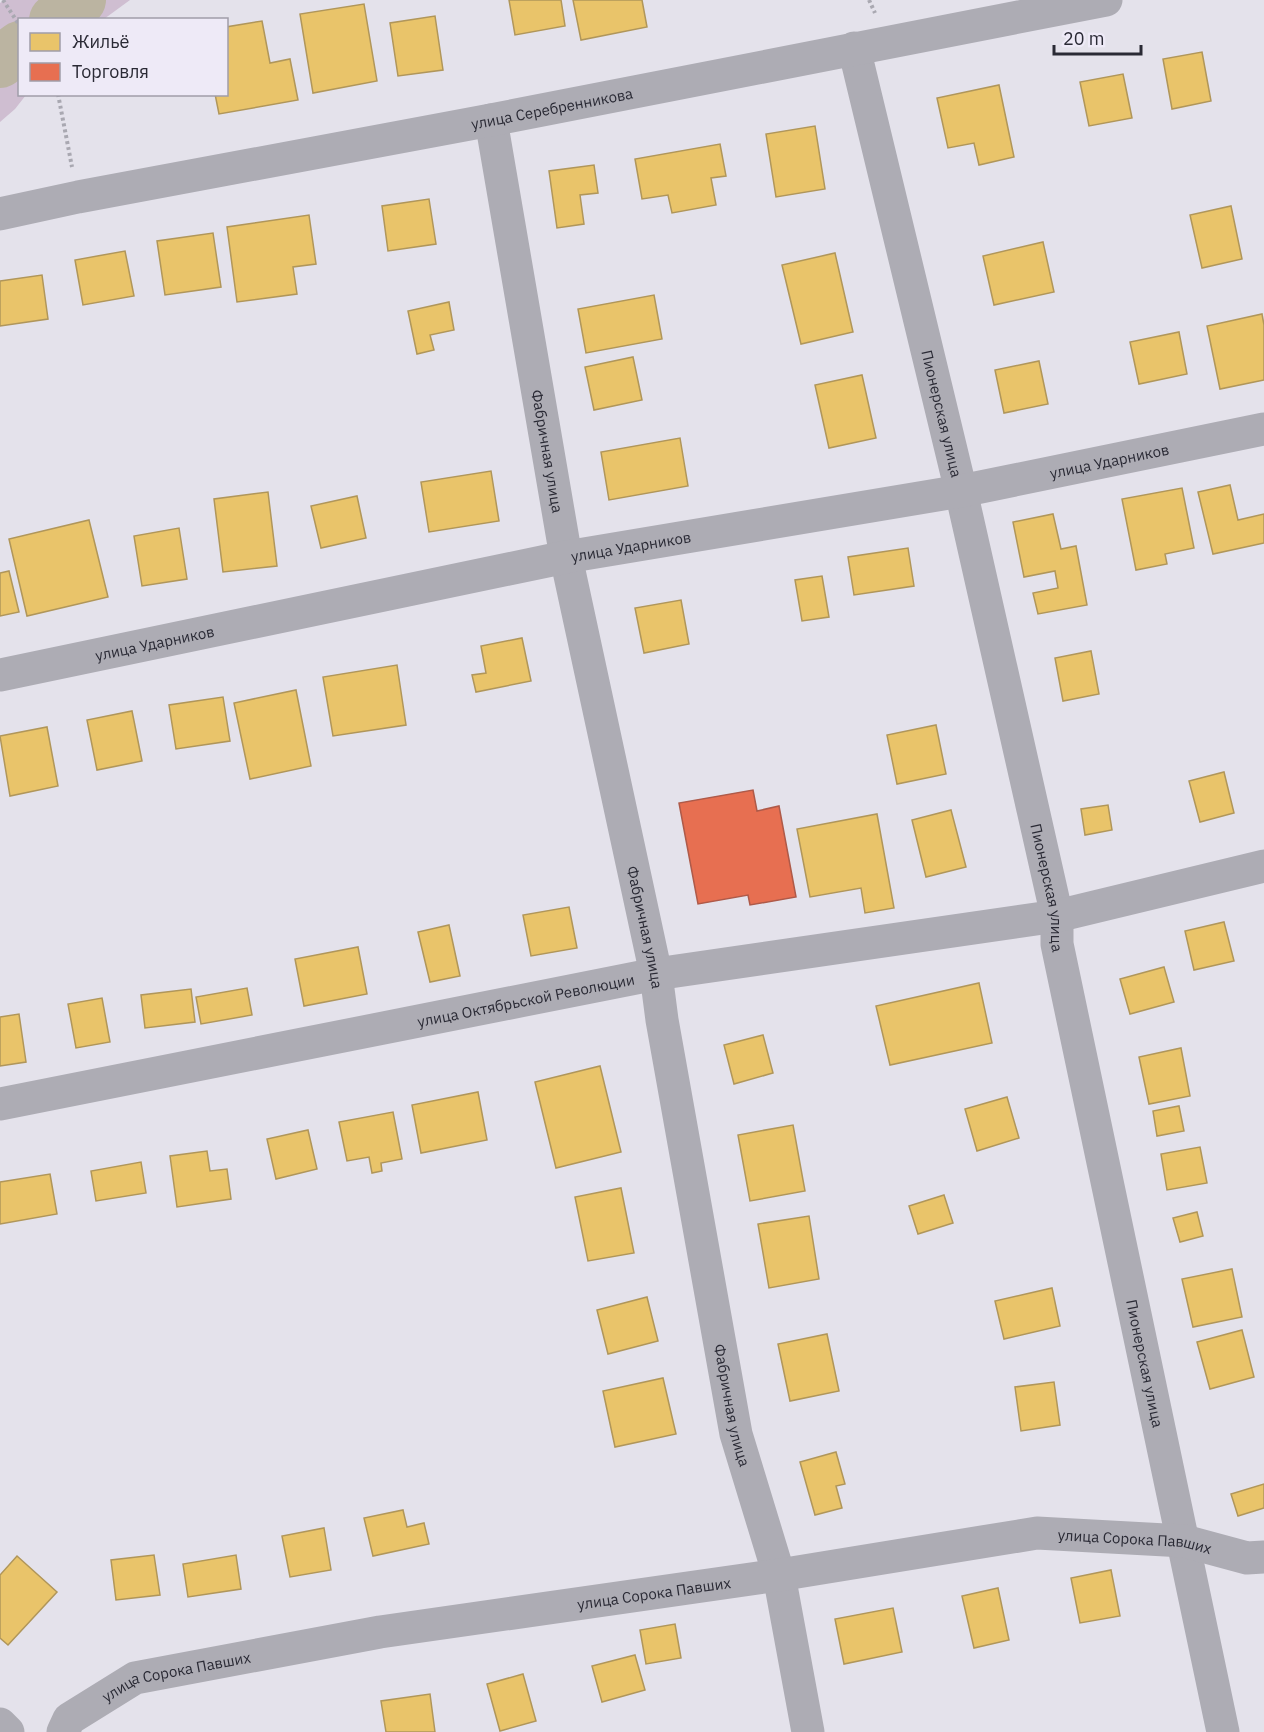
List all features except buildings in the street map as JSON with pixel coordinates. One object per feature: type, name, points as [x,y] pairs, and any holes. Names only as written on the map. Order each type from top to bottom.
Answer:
[{"type":"street","name":"улица Серебренникова","points":[[0,214],[78,197],[491,120],[1106,0]]},
{"type":"street","name":"Пионерская улица","points":[[854,48],[961,491],[1058,916],[1057,944],[1223,1732]]},
{"type":"street","name":"Фабричная улица","points":[[491,120],[567,557],[656,974],[662,1020],[736,1434],[779,1575],[808,1732]]},
{"type":"street","name":"улица Ударников","points":[[0,675],[567,557],[961,491],[1264,429]]},
{"type":"street","name":"улица Октябрьской Революции","points":[[0,1104],[656,974],[1058,916],[1264,866]]},
{"type":"street","name":"улица Сорока Павших","points":[[63,1732],[69,1719],[135,1678],[380,1632],[779,1575],[1037,1533],[1184,1541],[1247,1558],[1264,1557]]},
{"type":"street","points":[[0,1724],[8,1732]]},
{"type":"path","points":[[3,0],[18,23]]},
{"type":"path","points":[[58,96],[78,197]]},
{"type":"shaded area","points":[[4,0],[130,0],[105,18],[18,18],[18,96],[25,96],[0,122],[0,3]]},
{"type":"waterway","points":[[58,18],[80,0]]},
{"type":"waterway","points":[[0,62],[18,48]]}]
